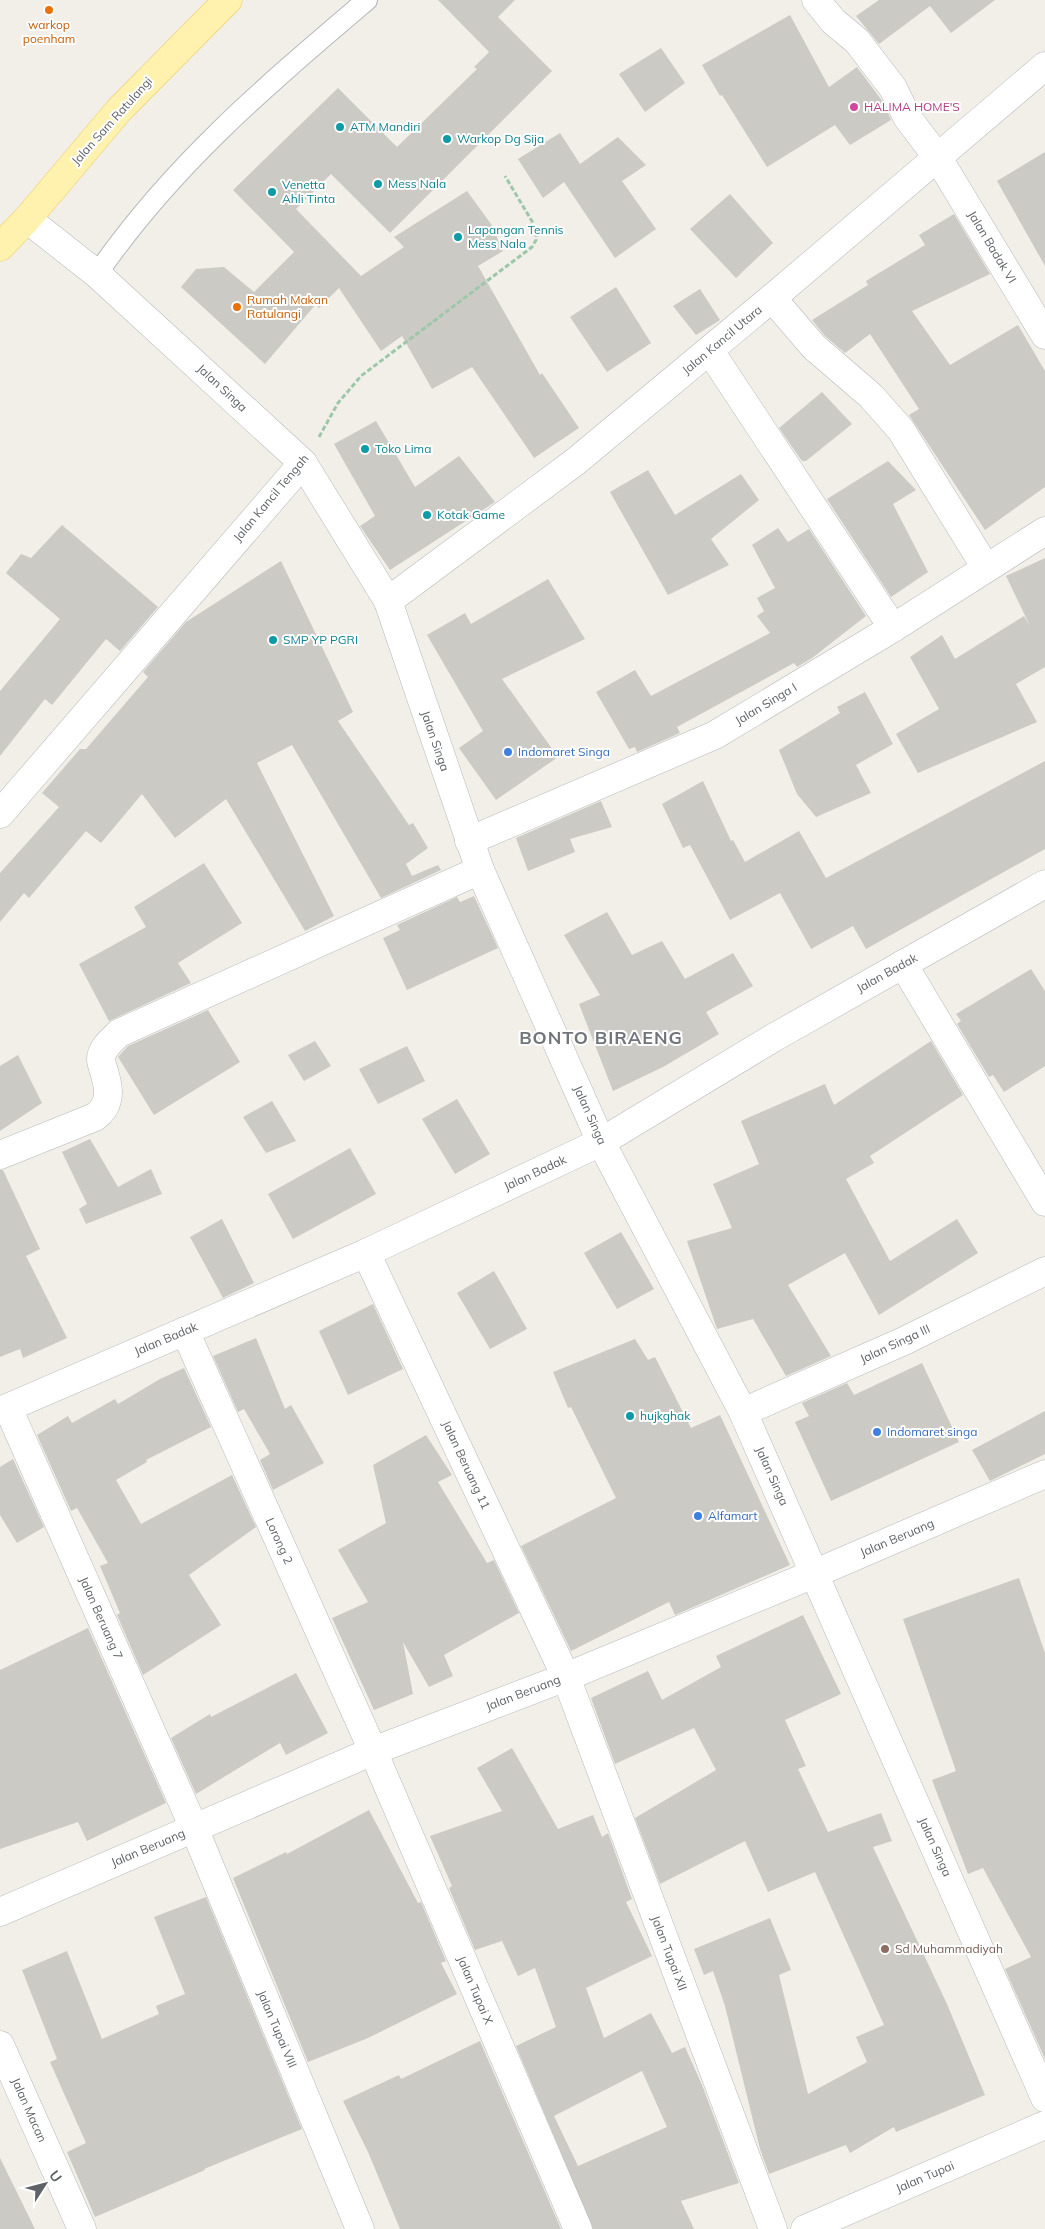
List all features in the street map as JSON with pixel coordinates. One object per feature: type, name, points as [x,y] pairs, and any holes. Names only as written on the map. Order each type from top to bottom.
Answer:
[{"type":"main road","name":"Jalan Sam Ratulangi","points":[[0,247],[119,110],[228,0]]},
{"type":"street","name":"Jalan Badak VI","points":[[816,0],[833,21],[857,41],[893,88],[914,128],[938,158],[1045,335]]},
{"type":"street","name":"Jalan Kancil Utara","points":[[388,601],[575,462],[710,351],[1045,66]]},
{"type":"street","name":"Jalan Singa","points":[[27,218],[97,274],[303,463],[388,601],[480,870],[601,1142],[743,1412],[816,1573],[1045,2098]]},
{"type":"street","points":[[772,298],[814,347],[871,396],[901,430],[986,568]]},
{"type":"street","points":[[710,351],[893,628]]},
{"type":"street","name":"Jalan Kancil Tengah","points":[[0,814],[303,463]]},
{"type":"street","name":"Jalan Singa I","points":[[469,841],[715,735],[893,628],[1045,531]]},
{"type":"street","points":[[0,1155],[102,1112],[108,1102],[108,1091],[101,1060],[105,1048],[119,1033],[480,870]]},
{"type":"street","name":"Jalan Badak","points":[[4,1410],[366,1253],[601,1142],[773,1038],[1045,884]]},
{"type":"street","points":[[903,964],[1045,1202]]},
{"type":"street","name":"Jalan Beruang 11","points":[[366,1253],[566,1676]]},
{"type":"street","name":"Jalan Singa III","points":[[743,1412],[904,1340],[1045,1271]]},
{"type":"street","name":"Lorong 2","points":[[185,1331],[373,1751]]},
{"type":"street","name":"Jalan Beruang 7","points":[[4,1410],[194,1828]]},
{"type":"street","name":"Jalan Beruang","points":[[0,1912],[373,1751],[566,1676],[816,1573],[1045,1474]]},
{"type":"street","name":"Jalan Tupai XII","points":[[566,1676],[773,2229]]},
{"type":"street","name":"Jalan Tupai X","points":[[373,1751],[578,2229]]},
{"type":"street","name":"Jalan Tupai VIII","points":[[194,1828],[360,2229]]},
{"type":"street","name":"Jalan Macan","points":[[0,2045],[82,2229]]},
{"type":"street","name":"Jalan Tupai","points":[[806,2229],[1045,2125]]},
{"type":"lane","points":[[97,274],[126,232],[187,162],[252,99],[366,0]]},
{"type":"path","name":"Jalan Kancil Tengah","points":[[303,463],[338,403],[361,376],[532,246],[536,240],[536,228],[506,176]]},
{"type":"building","points":[[438,0],[515,0],[498,17],[552,71],[390,233],[331,174],[296,209],[361,276],[404,247],[394,237],[467,191],[491,224],[503,251],[478,266],[540,375],[542,373],[579,428],[534,458],[472,367],[432,389],[402,336],[381,351],[339,288],[319,308],[316,304],[265,364],[181,287],[196,269],[224,267],[254,292],[294,252],[233,190],[338,88],[397,147],[477,69],[474,67],[489,52]]},
{"type":"building","points":[[879,0],[995,0],[951,33],[930,6],[879,44],[856,16]]},
{"type":"building","points":[[790,15],[829,87],[857,67],[883,102],[891,120],[850,145],[835,125],[767,167],[702,65]]},
{"type":"building","points":[[661,48],[685,83],[645,112],[619,74]]},
{"type":"building","points":[[560,133],[580,164],[618,137],[646,165],[622,181],[656,229],[615,258],[564,182],[543,198],[518,159]]},
{"type":"building","points":[[1045,152],[1045,266],[997,181]]},
{"type":"building","points":[[730,194],[773,243],[736,278],[690,229]]},
{"type":"building","points":[[954,214],[990,274],[912,311],[950,365],[1018,325],[1045,371],[1045,487],[985,530],[909,415],[919,409],[870,334],[845,353],[825,336],[812,320],[868,285],[866,281],[925,245],[919,235]]},
{"type":"building","points":[[616,287],[651,343],[607,372],[570,317]]},
{"type":"building","points":[[700,289],[720,320],[696,335],[673,306]]},
{"type":"building","points":[[822,392],[852,424],[806,461],[802,461],[779,428]]},
{"type":"building","name":"Kotak Game","points":[[376,421],[415,487],[459,456],[495,502],[390,570],[360,526],[375,516],[334,444]]},
{"type":"building","points":[[888,461],[916,490],[893,504],[928,572],[891,597],[827,499]]},
{"type":"building","points":[[648,470],[675,515],[741,474],[759,500],[711,539],[729,565],[668,595],[610,492]]},
{"type":"building","points":[[62,525],[158,607],[120,651],[106,639],[52,705],[45,699],[0,756],[0,691],[60,619],[6,573],[21,554],[31,558]]},
{"type":"building","points":[[778,528],[788,542],[809,529],[866,616],[812,658],[797,667],[794,663],[677,727],[680,733],[637,752],[635,747],[629,749],[596,692],[635,670],[651,696],[770,633],[757,616],[764,611],[757,598],[775,588],[752,545]]},
{"type":"building","points":[[1045,558],[1045,667],[1016,684],[1037,722],[918,773],[896,734],[939,709],[910,657],[942,635],[955,659],[1024,616],[1030,626],[1006,576]]},
{"type":"building","points":[[281,561],[353,712],[338,721],[409,825],[413,823],[428,848],[406,864],[412,876],[438,865],[441,870],[381,898],[292,745],[257,763],[334,916],[305,931],[226,799],[175,838],[142,794],[101,843],[86,831],[29,898],[24,893],[0,922],[0,873],[59,807],[42,793],[80,749],[86,749],[148,677],[143,672],[186,622]]},
{"type":"building","points":[[548,579],[585,639],[502,679],[558,757],[496,800],[459,748],[483,731],[427,635],[465,613],[471,624]]},
{"type":"building","points":[[865,692],[893,744],[856,765],[871,793],[816,817],[797,794],[779,750],[840,713],[837,707]]},
{"type":"building","points":[[1045,761],[1045,849],[866,949],[853,926],[811,949],[780,893],[730,920],[690,845],[683,848],[662,804],[703,781],[731,841],[733,840],[745,862],[799,831],[826,878]]},
{"type":"building","points":[[601,801],[612,827],[570,839],[575,852],[528,871],[516,838]]},
{"type":"building","points":[[204,863],[242,923],[178,963],[191,983],[109,1021],[79,964],[146,927],[134,907]]},
{"type":"building","points":[[474,896],[498,948],[407,990],[383,938],[400,930],[397,925],[457,897],[460,902]]},
{"type":"building","points":[[607,912],[632,955],[662,941],[685,979],[733,953],[753,986],[706,1012],[719,1034],[663,1067],[613,1091],[579,1004],[600,995],[564,935]]},
{"type":"building","points":[[1031,969],[1045,991],[1045,1066],[1004,1092],[993,1075],[989,1077],[957,1024],[961,1021],[956,1014]]},
{"type":"building","points":[[208,1010],[240,1062],[154,1115],[118,1057],[128,1046]]},
{"type":"building","points":[[315,1041],[331,1066],[304,1081],[288,1055]]},
{"type":"building","points":[[931,1041],[963,1095],[870,1156],[874,1163],[846,1179],[890,1261],[957,1219],[978,1253],[879,1315],[845,1253],[788,1285],[831,1356],[786,1376],[753,1319],[717,1329],[687,1241],[732,1228],[713,1184],[759,1164],[741,1121],[825,1084],[834,1105]]},
{"type":"building","points":[[407,1046],[425,1081],[378,1104],[359,1069]]},
{"type":"building","points":[[18,1055],[42,1103],[0,1131],[0,1066]]},
{"type":"building","points":[[457,1099],[490,1154],[455,1174],[422,1119]]},
{"type":"building","points":[[272,1101],[296,1141],[266,1153],[243,1117]]},
{"type":"building","points":[[90,1139],[118,1187],[151,1169],[162,1194],[86,1224],[79,1209],[87,1204],[62,1152]]},
{"type":"building","points":[[350,1148],[376,1194],[293,1239],[268,1194]]},
{"type":"building","points":[[0,1170],[3,1170],[40,1249],[26,1256],[67,1338],[23,1358],[20,1349],[0,1357]]},
{"type":"building","points":[[222,1219],[254,1283],[223,1298],[190,1237]]},
{"type":"building","points":[[621,1232],[654,1289],[617,1309],[584,1253]]},
{"type":"building","points":[[494,1271],[527,1329],[490,1349],[457,1293]]},
{"type":"building","points":[[373,1304],[403,1369],[348,1395],[319,1331]]},
{"type":"building","points":[[256,1338],[285,1409],[291,1405],[324,1463],[273,1490],[260,1460],[270,1454],[244,1409],[238,1412],[213,1356]]},
{"type":"building","points":[[635,1339],[648,1360],[655,1357],[691,1428],[720,1415],[790,1565],[675,1615],[669,1602],[571,1651],[521,1546],[616,1498],[571,1407],[568,1408],[553,1372]]},
{"type":"building","name":"Indomaret singa","points":[[922,1363],[959,1442],[831,1501],[795,1422],[809,1416],[802,1403],[847,1383],[854,1395]]},
{"type":"building","points":[[184,1368],[211,1427],[146,1460],[147,1462],[116,1480],[141,1524],[232,1475],[256,1527],[189,1575],[221,1625],[143,1675],[117,1615],[120,1613],[100,1566],[108,1563],[77,1508],[71,1511],[37,1435],[68,1416],[72,1423],[115,1399],[118,1404],[160,1379]]},
{"type":"building","points":[[1045,1411],[1045,1454],[990,1481],[972,1450]]},
{"type":"building","points":[[426,1435],[452,1475],[438,1482],[487,1563],[494,1560],[519,1613],[444,1655],[453,1676],[429,1687],[403,1642],[413,1694],[374,1710],[332,1618],[368,1602],[338,1550],[386,1523],[373,1465]]},
{"type":"building","points":[[13,1459],[44,1527],[17,1543],[0,1515],[0,1467]]},
{"type":"building","points":[[1019,1578],[1045,1653],[1045,2059],[1005,1969],[1031,1957],[983,1868],[968,1874],[932,1780],[956,1771],[903,1619]]},
{"type":"building","points":[[803,1615],[841,1694],[785,1720],[806,1766],[798,1769],[828,1832],[881,1813],[892,1841],[873,1847],[947,2004],[985,2095],[896,2132],[894,2127],[850,2153],[846,2145],[769,2174],[760,2149],[725,2006],[713,1971],[704,1975],[694,1949],[770,1918],[791,1970],[779,1975],[808,2094],[867,2062],[856,2037],[884,2025],[815,1872],[768,1892],[745,1841],[660,1884],[635,1818],[716,1770],[694,1728],[615,1764],[591,1698],[648,1671],[662,1700],[721,1667],[716,1656]]},
{"type":"building","points":[[88,1628],[166,1803],[87,1841],[78,1822],[0,1849],[0,1670]]},
{"type":"building","points":[[296,1673],[328,1733],[286,1755],[280,1743],[196,1794],[171,1738],[210,1714],[211,1717]]},
{"type":"building","points":[[512,1748],[558,1829],[593,1815],[602,1837],[608,1833],[632,1899],[626,1902],[652,1956],[586,1988],[604,2038],[651,2013],[672,2053],[685,2047],[702,2085],[739,2183],[681,2201],[694,2229],[593,2229],[516,2046],[556,2027],[535,1968],[518,1976],[502,1941],[475,1950],[449,1888],[452,1886],[430,1836],[502,1811],[477,1768]],"holes":[[[642,2071],[667,2127],[578,2166],[554,2116]]]},
{"type":"building","points":[[369,1810],[418,1903],[421,1902],[446,1961],[441,1963],[457,1994],[368,2038],[308,2062],[233,1878],[286,1852],[287,1854]]},
{"type":"building","points":[[206,1897],[302,2129],[204,2169],[95,2217],[67,2152],[86,2143],[50,2062],[57,2059],[22,1970],[67,1951],[102,2039],[159,2014],[156,2006],[185,1994],[154,1917]]},
{"type":"building","points":[[480,2041],[561,2229],[400,2229],[368,2152],[343,2101],[399,2075],[401,2079]]},
{"type":"building","points":[[0,2158],[35,2229],[0,2229]]},
{"type":"place","name":"warkop poenham","points":[[49,10]]},
{"type":"place","name":"HALIMA HOME'S","points":[[854,107]]},
{"type":"place","name":"ATM Mandiri","points":[[340,127]]},
{"type":"place","name":"Warkop Dg Sija","points":[[447,139]]},
{"type":"place","name":"Mess Nala","points":[[378,184]]},
{"type":"place","name":"Venetta Ahli Tinta","points":[[272,192]]},
{"type":"place","name":"Lapangan Tennis Mess Nala","points":[[458,237]]},
{"type":"place","name":"Rumah Makan Ratulangi","points":[[237,307]]},
{"type":"place","name":"Toko Lima","points":[[365,449]]},
{"type":"place","name":"Kotak Game","points":[[427,515]]},
{"type":"place","name":"SMP YP PGRI","points":[[273,640]]},
{"type":"place","name":"Indomaret Singa","points":[[508,752]]},
{"type":"place","name":"hujkghak","points":[[630,1416]]},
{"type":"place","name":"Indomaret singa","points":[[877,1432]]},
{"type":"place","name":"Alfamart","points":[[698,1516]]},
{"type":"place","name":"Sd Muhammadiyah","points":[[885,1949]]},
{"type":"district","name":"BONTO BIRAENG","points":[[601,1038]]}]
